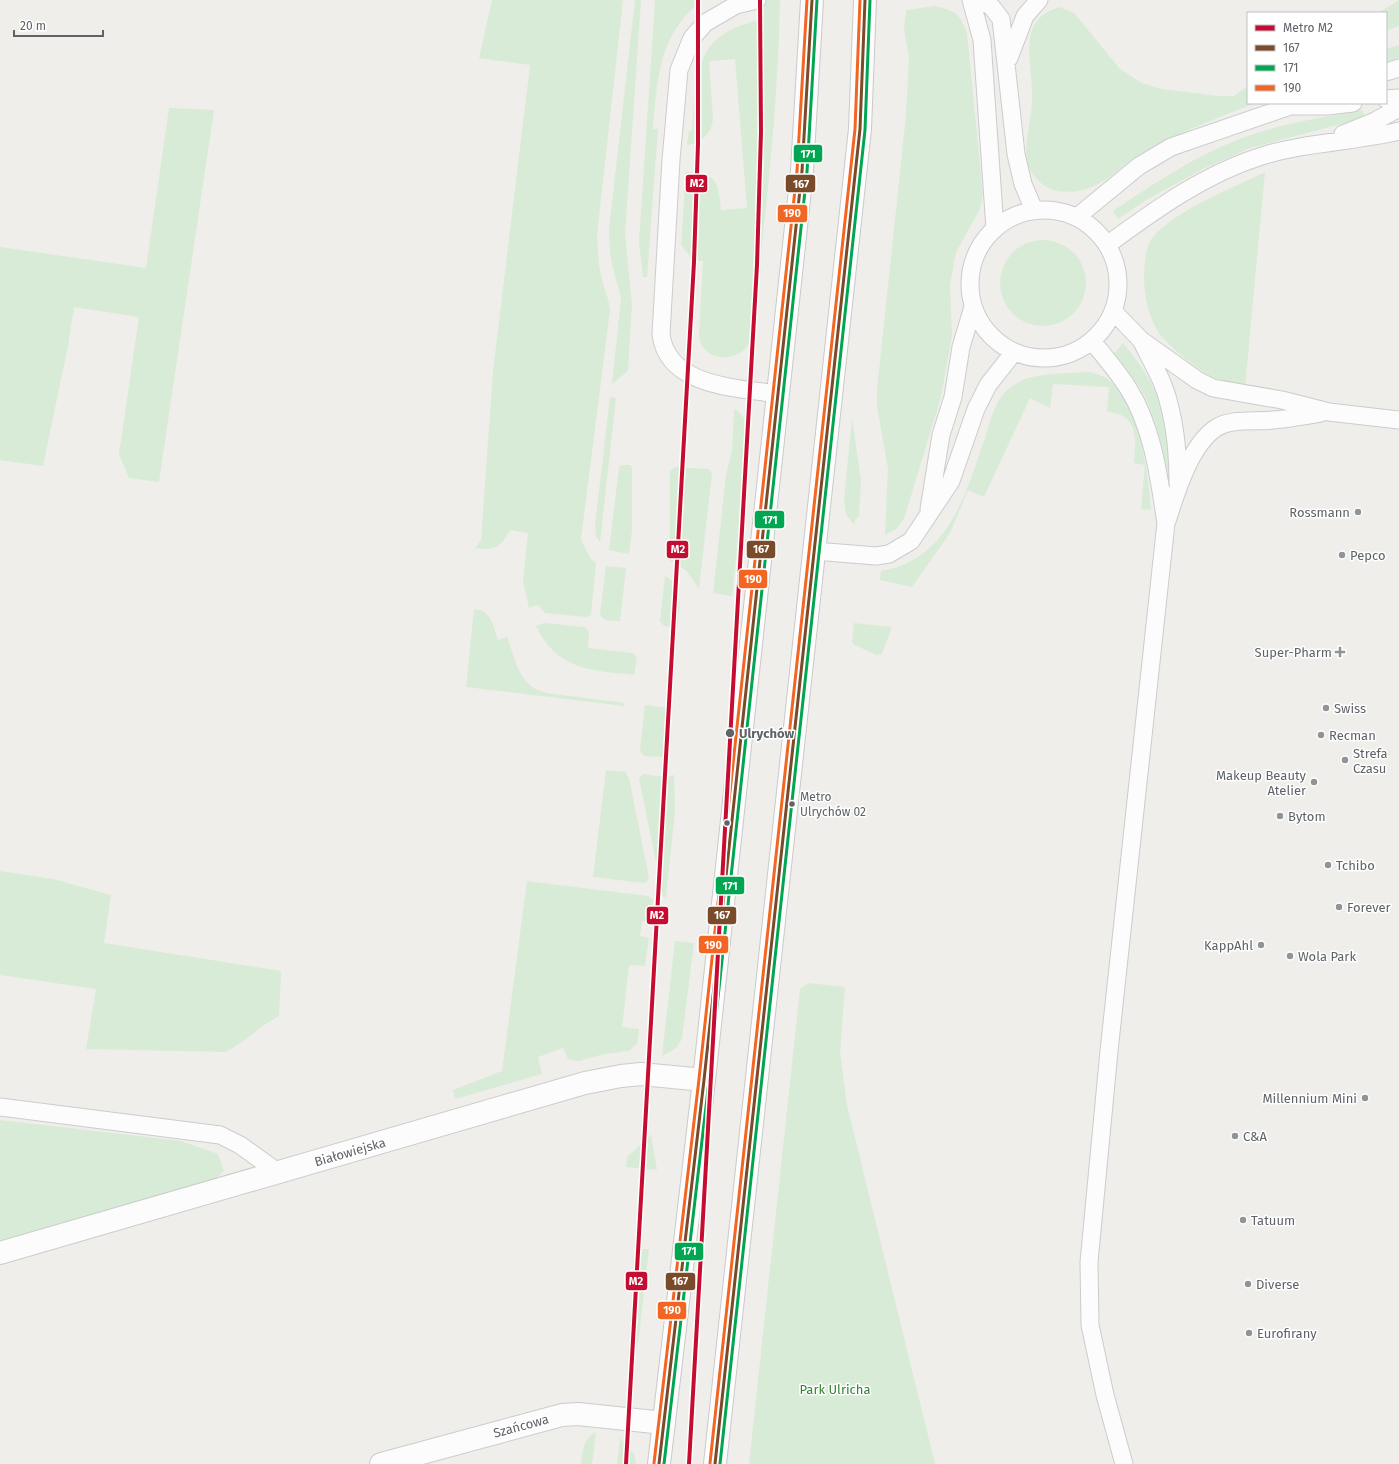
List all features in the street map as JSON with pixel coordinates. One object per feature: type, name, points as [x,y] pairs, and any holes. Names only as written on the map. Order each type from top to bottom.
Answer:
[{"type":"main road","points":[[659,1464],[704,1080],[779,394],[802,171],[812,0]]},
{"type":"main road","points":[[715,1464],[860,129],[865,0]]},
{"type":"main road","name":"Białowiejska","points":[[0,1253],[585,1083],[641,1074],[704,1080]]},
{"type":"main road","name":"Szańcowa","points":[[381,1464],[562,1415],[578,1414],[664,1424]]},
{"type":"lane","points":[[757,0],[736,5],[705,23],[692,38],[679,70],[670,175],[661,334],[664,349],[672,362],[693,377],[714,384],[779,394]]},
{"type":"lane","points":[[971,0],[982,40],[994,229]]},
{"type":"lane","points":[[977,0],[991,6],[1001,19],[1016,154],[1023,184],[1034,210]]},
{"type":"lane","points":[[1006,66],[1025,16],[1040,0]]},
{"type":"lane","points":[[1387,72],[1399,68]]},
{"type":"lane","points":[[1387,99],[1399,98]]},
{"type":"lane","points":[[1077,217],[1139,166],[1171,147],[1296,105],[1326,106],[1344,104]]},
{"type":"lane","points":[[1320,143],[1375,121],[1399,108]]},
{"type":"lane","points":[[1107,246],[1151,213],[1225,170],[1262,156],[1320,143],[1382,135],[1399,131]]},
{"type":"lane","points":[[1034,210],[1056,210],[1077,217],[1094,229],[1107,246],[1116,266],[1118,289],[1113,311],[1104,328],[1092,342],[1074,352],[1054,358],[1034,358],[1014,352],[996,341],[983,326],[973,307],[970,286],[972,265],[980,245],[994,229],[1012,217],[1034,210]]},
{"type":"lane","points":[[928,513],[941,435],[953,397],[961,346],[973,307]]},
{"type":"lane","points":[[1113,311],[1141,340],[1197,380],[1213,388],[1282,400],[1329,412],[1399,420]]},
{"type":"lane","points":[[1141,340],[1158,374],[1169,402],[1178,455],[1178,489]]},
{"type":"lane","points":[[1092,342],[1129,389],[1140,412],[1158,468],[1166,524]]},
{"type":"lane","points":[[815,551],[876,556],[889,554],[911,541],[921,528],[928,513],[951,481],[976,409],[988,385],[1014,352]]},
{"type":"lane","points":[[1124,1464],[1105,1395],[1090,1325],[1089,1262],[1109,1051],[1166,524],[1178,489],[1201,442],[1216,428],[1242,421],[1272,421],[1329,412]]},
{"type":"lane","points":[[0,1107],[220,1135],[240,1145],[279,1173]]},
{"type":"green space","points":[[492,0],[623,0],[597,235],[598,257],[610,310],[581,539],[590,558],[596,563],[591,615],[586,617],[545,613],[538,605],[529,608],[523,581],[528,533],[510,530],[503,541],[496,547],[488,549],[475,548],[481,540],[493,371],[530,65],[479,58]]},
{"type":"green space","points":[[635,0],[641,0],[625,234],[632,305],[628,371],[612,384],[621,299],[612,261],[609,229]]},
{"type":"green space","points":[[655,0],[702,0],[688,13],[677,27],[663,58],[659,75],[653,129],[658,129],[647,277],[643,277],[639,242]]},
{"type":"green space","points":[[757,0],[780,0],[779,43],[765,213],[751,340],[738,354],[730,357],[721,357],[713,355],[706,350],[701,343],[699,334],[703,261],[693,260],[681,245],[686,172],[704,175],[714,180],[719,192],[721,210],[747,208],[735,59],[709,61],[713,118],[711,128],[702,140],[687,145],[689,131],[692,131],[695,92],[702,60],[710,47],[721,36],[737,27],[759,20]]},
{"type":"green space","points":[[1399,0],[1399,26],[1387,30],[1387,12],[1380,12]]},
{"type":"green space","points":[[935,6],[956,14],[962,21],[967,33],[983,195],[980,209],[956,252],[950,285],[952,335],[941,397],[904,519],[895,530],[885,535],[888,469],[877,406],[877,390],[906,115],[909,57],[904,30],[906,10]]},
{"type":"green space","points":[[1059,7],[1074,13],[1120,69],[1142,83],[1161,89],[1219,96],[1234,96],[1247,87],[1247,104],[1253,104],[1198,126],[1156,145],[1135,157],[1096,185],[1072,192],[1053,190],[1042,184],[1035,177],[1029,168],[1026,154],[1032,93],[1029,51],[1030,41],[1037,21],[1052,10]]},
{"type":"green space","points":[[1399,45],[1399,58],[1387,62],[1387,49]]},
{"type":"green space","points":[[169,108],[214,110],[159,482],[129,478],[119,454],[139,317],[74,307],[68,346],[43,466],[0,460],[0,247],[146,268]]},
{"type":"green space","points":[[1363,110],[1364,118],[1250,148],[1205,168],[1146,200],[1118,219],[1113,211],[1178,169],[1230,143],[1276,127]]},
{"type":"green space","points":[[1265,172],[1245,387],[1211,376],[1191,363],[1163,339],[1155,327],[1149,313],[1145,290],[1145,261],[1150,241],[1163,227],[1176,217],[1205,200]]},
{"type":"green space","points":[[1043,240],[1059,244],[1073,253],[1082,267],[1086,283],[1082,299],[1073,313],[1059,322],[1043,326],[1027,322],[1013,313],[1004,299],[1000,283],[1004,267],[1013,253],[1027,244]]},
{"type":"green space","points":[[1123,343],[1145,373],[1161,406],[1168,436],[1169,480],[1159,435],[1152,412],[1136,381],[1113,355]]},
{"type":"green space","points":[[1090,372],[1108,379],[1129,407],[1141,441],[1145,459],[1151,510],[1141,509],[1145,465],[1134,463],[1135,437],[1133,429],[1125,417],[1107,412],[1109,387],[1053,384],[1050,408],[1030,398],[984,497],[968,490],[950,533],[912,587],[880,580],[881,571],[905,564],[924,553],[939,538],[952,520],[971,479],[994,411],[1001,397],[1006,391],[1021,381],[1036,376]]},
{"type":"green space","points":[[610,397],[616,398],[600,542],[596,537],[595,525]]},
{"type":"green space","points":[[734,409],[741,414],[746,421],[749,437],[732,596],[713,593],[726,475],[732,451]]},
{"type":"green space","points":[[852,418],[861,481],[859,516],[855,520],[854,525],[846,514],[844,499]]},
{"type":"green space","points":[[621,465],[630,465],[632,468],[632,530],[629,554],[609,550],[619,468]]},
{"type":"green space","points":[[675,467],[709,469],[712,473],[699,589],[686,570],[667,559],[670,534],[670,471]]},
{"type":"green space","points":[[606,566],[626,568],[620,621],[605,620],[600,615]]},
{"type":"green space","points":[[665,576],[676,585],[678,591],[679,606],[677,628],[664,626],[660,621]]},
{"type":"green space","points":[[474,609],[485,613],[488,616],[493,624],[498,640],[507,637],[516,664],[524,679],[530,685],[547,693],[625,703],[624,706],[466,687]]},
{"type":"green space","points":[[544,623],[585,627],[589,632],[588,648],[633,653],[637,657],[634,675],[589,669],[565,660],[554,652],[544,641],[536,626]]},
{"type":"green space","points":[[854,623],[892,627],[882,654],[876,655],[853,644]]},
{"type":"green space","points":[[645,705],[668,708],[667,731],[670,757],[644,756],[640,751]]},
{"type":"green space","points":[[606,770],[625,772],[629,778],[649,878],[645,883],[593,877]]},
{"type":"green space","points":[[643,774],[666,777],[674,775],[675,811],[666,897],[663,897],[639,778]]},
{"type":"green space","points":[[0,871],[53,879],[111,895],[104,943],[281,971],[279,1016],[262,1026],[245,1040],[226,1052],[86,1049],[96,989],[0,975]]},
{"type":"green space","points":[[527,881],[648,896],[653,900],[650,922],[642,921],[640,936],[649,938],[645,966],[629,965],[622,1027],[639,1029],[637,1044],[629,1051],[604,1054],[579,1061],[568,1059],[563,1048],[538,1057],[542,1074],[455,1099],[453,1090],[502,1071]]},
{"type":"green space","points":[[675,941],[694,943],[682,1039],[676,1048],[662,1056]]},
{"type":"green space","name":"Park Ulricha","points":[[808,983],[845,987],[840,1052],[847,1105],[935,1464],[749,1464],[800,989]]},
{"type":"green space","points":[[0,1120],[181,1141],[218,1154],[224,1171],[212,1182],[0,1241]]},
{"type":"green space","points":[[651,1135],[657,1170],[626,1167],[627,1157]]},
{"type":"green space","points":[[641,1249],[649,1249],[639,1337],[633,1363],[628,1361],[634,1254]]},
{"type":"green space","points":[[596,1432],[592,1464],[581,1464],[586,1442],[588,1438]]},
{"type":"green space","points":[[620,1438],[634,1454],[636,1464],[617,1464]]},
{"type":"metro line","name":"M2","points":[[626,1464],[694,262],[698,144],[698,0]]},
{"type":"metro line","name":"M2","points":[[689,1464],[757,265],[761,132],[760,0]]},
{"type":"transit line","name":"190","points":[[654,1463],[699,1079],[797,171],[807,0]]},
{"type":"transit line","name":"167","points":[[659,1464],[704,1080],[802,171],[812,0]]},
{"type":"transit line","name":"171","points":[[664,1464],[709,1081],[807,172],[817,0]]},
{"type":"transit line","name":"190","points":[[710,1463],[855,129],[860,0]]},
{"type":"transit line","name":"167","points":[[715,1464],[860,129],[865,0]]},
{"type":"transit line","name":"171","points":[[720,1464],[865,130],[870,0]]},
{"type":"place","name":"Rossmann","points":[[1358,512]]},
{"type":"place","name":"Pepco","points":[[1342,555]]},
{"type":"place","name":"Super-Pharm","points":[[1340,652]]},
{"type":"place","name":"Swiss","points":[[1326,708]]},
{"type":"place","name":"Ulrychów","points":[[730,733]]},
{"type":"place","name":"Recman","points":[[1321,735]]},
{"type":"place","name":"Strefa Czasu","points":[[1345,760]]},
{"type":"place","name":"Makeup Beauty Atelier","points":[[1314,782]]},
{"type":"place","name":"Metro Ulrychów 02","points":[[792,804]]},
{"type":"place","name":"Bytom","points":[[1280,816]]},
{"type":"place","name":"Tchibo","points":[[1328,865]]},
{"type":"place","name":"Forever","points":[[1339,907]]},
{"type":"place","name":"KappAhl","points":[[1261,945]]},
{"type":"place","name":"Wola Park","points":[[1290,956]]},
{"type":"place","name":"Millennium Mini","points":[[1365,1098]]},
{"type":"place","name":"C&A","points":[[1235,1136]]},
{"type":"place","name":"Tatuum","points":[[1243,1220]]},
{"type":"place","name":"Diverse","points":[[1248,1284]]},
{"type":"place","name":"Eurofirany","points":[[1249,1333]]}]
